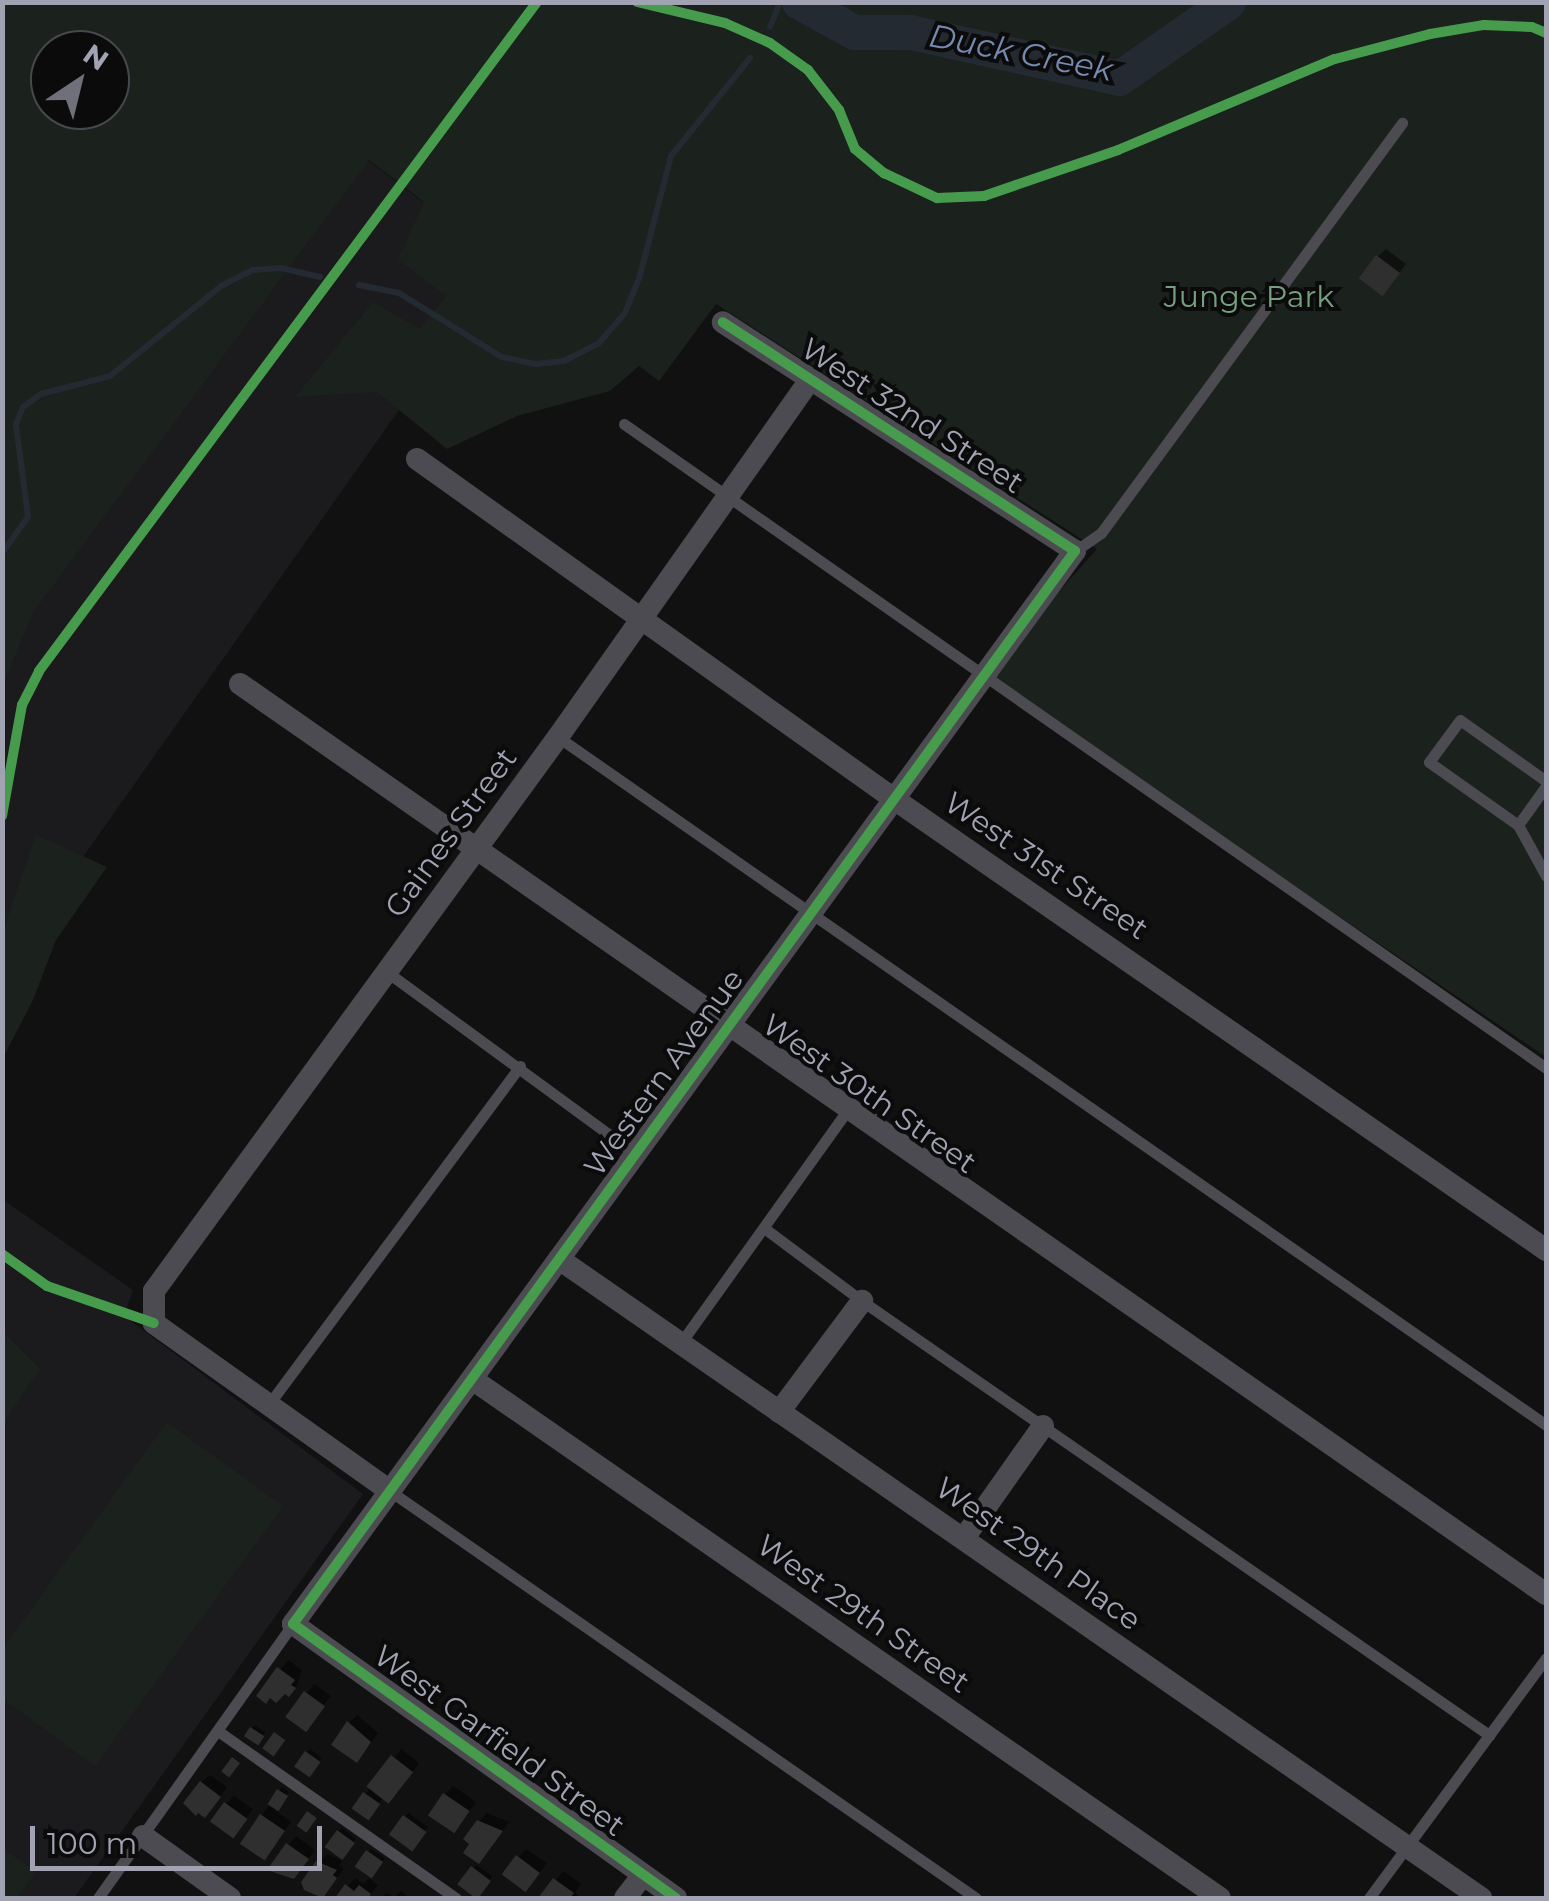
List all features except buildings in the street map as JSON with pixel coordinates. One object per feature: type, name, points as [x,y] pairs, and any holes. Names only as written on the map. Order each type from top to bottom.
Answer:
[{"type":"street","name":"West 32nd Street","points":[[722,322],[1074,552]]},
{"type":"street","name":"Gaines Street","points":[[269,1404],[154,1323],[154,1292],[477,850],[809,381]]},
{"type":"street","name":"West 31st Street","points":[[417,459],[894,800],[1546,1250]]},
{"type":"street","name":"Western Avenue","points":[[294,1624],[1074,552]]},
{"type":"street","name":"West 30th Street","points":[[240,684],[1546,1594]]},
{"type":"street","name":"West 29th Place","points":[[559,1259],[1481,1898]]},
{"type":"street","points":[[779,1412],[862,1301]]},
{"type":"street","name":"West 29th Street","points":[[472,1379],[1220,1898]]},
{"type":"street","points":[[269,1404],[390,1491]]},
{"type":"street","points":[[964,1538],[1043,1426]]},
{"type":"street","name":"West Garfield Street","points":[[294,1624],[676,1898]]},
{"type":"street","points":[[143,1836],[230,1898]]},
{"type":"street","points":[[626,1898],[643,1874]]},
{"type":"lane","points":[[1074,552],[1101,533],[1402,123]]},
{"type":"lane","points":[[624,424],[1546,1068]]},
{"type":"lane","points":[[1518,826],[1546,784],[1460,720],[1429,762],[1518,826],[1546,876]]},
{"type":"lane","points":[[558,737],[1546,1426]]},
{"type":"lane","points":[[387,972],[636,1154]]},
{"type":"lane","points":[[269,1404],[520,1066]]},
{"type":"lane","points":[[680,1344],[848,1109]]},
{"type":"lane","points":[[764,1228],[862,1301],[1489,1735]]},
{"type":"lane","points":[[390,1491],[976,1898]]},
{"type":"lane","points":[[98,1898],[294,1624]]},
{"type":"lane","points":[[1369,1898],[1546,1658]]},
{"type":"lane","points":[[218,1731],[456,1898]]},
{"type":"shaded area","points":[[3,3],[162,3],[503,263],[3,970]]},
{"type":"shaded area","points":[[2,1199],[133,1290],[124,1316],[363,1494],[74,1898],[3,1898]]},
{"type":"green space","name":"Junge Park","points":[[3,3],[1546,3],[1546,1057],[984,675],[1097,549],[716,304],[659,381],[639,366],[610,391],[517,416],[447,449],[377,392],[295,397],[373,302],[420,329],[446,296],[398,259],[424,202],[369,160],[32,614],[3,685]]},
{"type":"green space","points":[[36,835],[107,867],[56,940],[33,1000],[3,1058],[3,931]]},
{"type":"green space","points":[[3,1332],[40,1369],[3,1423]]},
{"type":"green space","points":[[167,1422],[283,1506],[95,1766],[3,1699],[3,1648]]},
{"type":"green space","points":[[2,1848],[36,1872],[17,1898],[3,1898]]},
{"type":"waterway","points":[[770,27],[780,2]]},
{"type":"waterway","name":"Duck Creek","points":[[799,2],[854,32],[910,32],[1119,78],[1228,2]]},
{"type":"waterway","points":[[359,285],[399,293],[502,357],[536,364],[564,361],[598,344],[625,313],[639,279],[671,156],[750,58]]},
{"type":"waterway","points":[[2,553],[28,517],[16,424],[23,407],[41,394],[110,376],[221,286],[253,270],[281,268],[320,277]]},
{"type":"cycle path","points":[[2,816],[22,705],[39,671],[537,2]]},
{"type":"cycle path","points":[[637,2],[725,23],[770,43],[808,70],[839,110],[855,149],[884,173],[937,198],[984,196],[1118,150],[1335,59],[1430,34],[1484,25],[1532,27],[1546,33]]},
{"type":"cycle path","points":[[676,1898],[293,1624],[1075,551],[723,322]]},
{"type":"cycle path","points":[[2,1254],[47,1286],[154,1323]]}]
